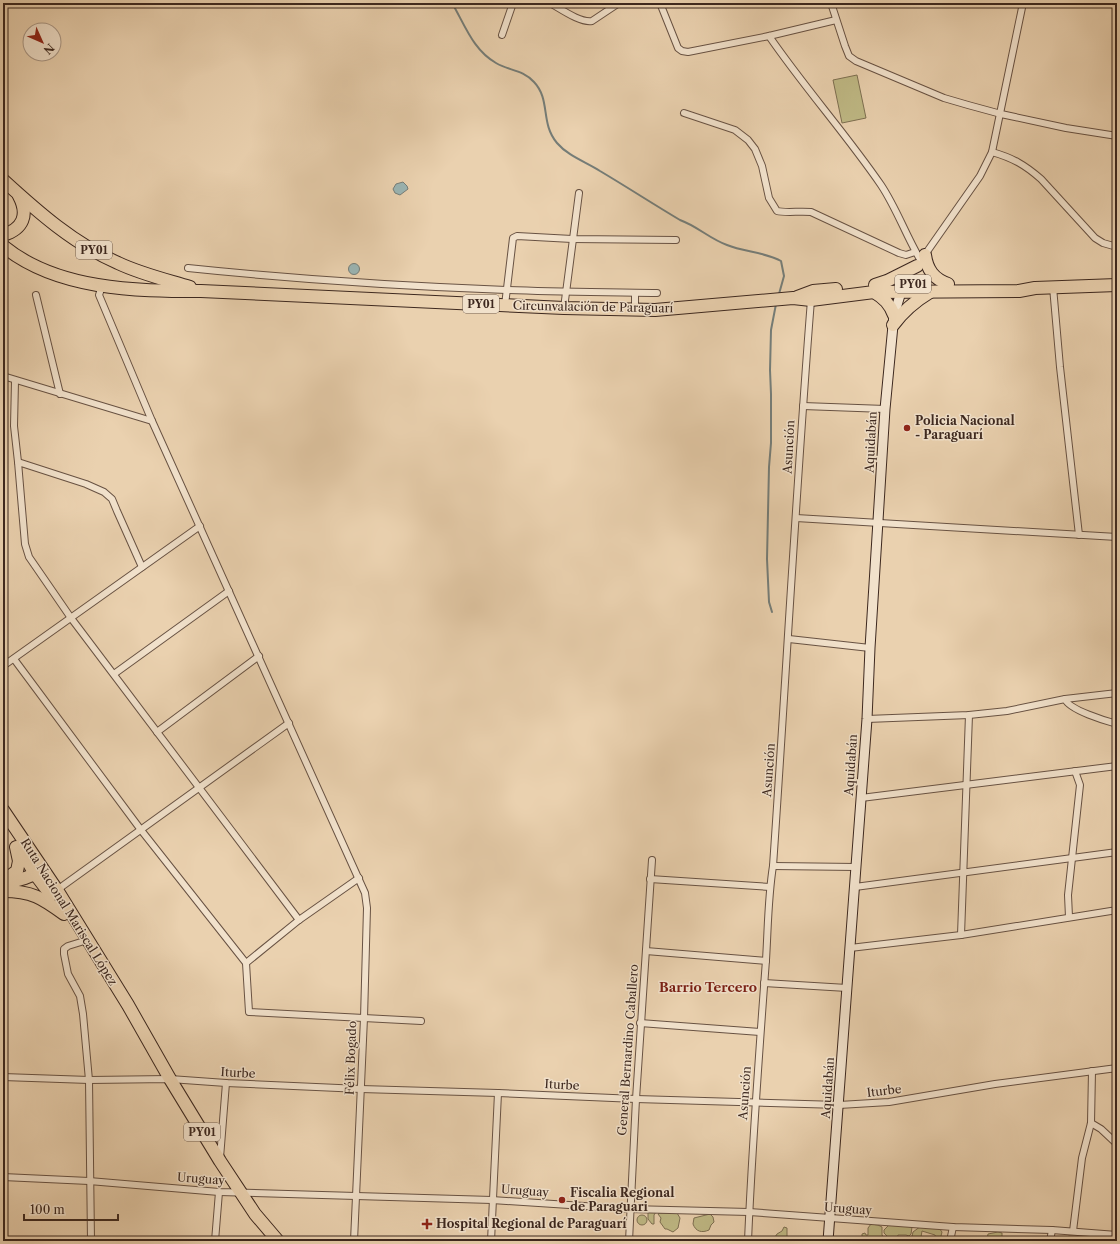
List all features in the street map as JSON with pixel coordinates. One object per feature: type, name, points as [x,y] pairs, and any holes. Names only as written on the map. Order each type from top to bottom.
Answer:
[{"type":"highway","name":"Circunvalación de Paraguarí","points":[[3,180],[37,211],[64,232],[118,264],[201,291]]},
{"type":"highway","points":[[3,235],[18,228],[25,213],[23,204],[16,191]]},
{"type":"highway","name":"Circunvalación de Paraguarí","points":[[8,250],[45,271],[69,279],[102,286],[166,291],[201,291],[564,308],[655,310],[760,302],[793,298],[813,291],[874,288]]},
{"type":"highway","points":[[894,320],[891,307],[874,288],[913,271],[926,263],[934,277],[948,284]]},
{"type":"highway","name":"Circunvalación de Paraguarí","points":[[913,271],[930,292],[1019,291],[1035,288],[1117,285]]},
{"type":"highway","name":"Circunvalación de Paraguarí","points":[[793,298],[811,300],[874,288],[913,271],[948,284],[1021,285],[1035,288]]},
{"type":"highway","points":[[894,320],[914,302],[930,292]]},
{"type":"highway","name":"Ruta Nacional Mariscal López","points":[[3,810],[59,894],[128,1005],[170,1079],[220,1161],[240,1192],[278,1241]]},
{"type":"highway","name":"Ruta Nacional Mariscal López","points":[[3,821],[35,874],[64,914],[124,1008],[134,1016]]},
{"type":"highway","points":[[3,883],[17,871],[19,865],[19,856],[12,834]]},
{"type":"highway","points":[[30,850],[35,874],[59,894]]},
{"type":"highway","points":[[3,883],[35,874]]},
{"type":"highway","points":[[3,891],[18,891],[31,894],[46,901],[64,914]]},
{"type":"street","points":[[502,35],[513,3]]},
{"type":"street","points":[[550,3],[582,21],[588,22],[592,21],[619,3]]},
{"type":"street","points":[[660,3],[678,48],[682,51],[694,51],[769,36],[836,20]]},
{"type":"street","points":[[831,3],[849,56],[856,61],[944,98],[1001,114],[1066,128],[1117,136]]},
{"type":"street","points":[[913,271],[980,176],[992,152],[1023,3]]},
{"type":"street","points":[[769,36],[783,57],[841,129],[882,187],[900,218],[913,271]]},
{"type":"street","points":[[684,113],[735,130],[748,140],[755,149],[762,166],[768,198],[777,211],[811,212],[898,253],[906,255],[913,271]]},
{"type":"street","points":[[992,152],[1010,157],[1031,171],[1041,179],[1096,238],[1103,243],[1117,247]]},
{"type":"street","points":[[564,308],[579,193]]},
{"type":"street","points":[[505,305],[514,238],[517,236],[572,240],[676,240]]},
{"type":"street","points":[[188,268],[264,276],[507,290],[657,293]]},
{"type":"street","name":"Aquidabán","points":[[828,1241],[867,719],[885,409],[894,320],[913,271]]},
{"type":"street","name":"Félix Bogado","points":[[102,286],[99,295],[152,421],[365,893],[367,908],[364,1018],[354,1241]]},
{"type":"street","points":[[1054,287],[1060,368],[1079,535]]},
{"type":"street","points":[[635,293],[635,310]]},
{"type":"street","points":[[36,295],[60,394]]},
{"type":"street","name":"Asunción","points":[[748,1241],[755,1103],[789,639],[802,406],[811,300]]},
{"type":"street","points":[[3,376],[15,381],[152,421]]},
{"type":"street","points":[[15,381],[14,426],[25,544],[29,557],[71,618],[299,920]]},
{"type":"street","points":[[802,406],[885,409]]},
{"type":"street","points":[[18,462],[86,484],[104,492],[112,499],[142,567]]},
{"type":"street","points":[[796,518],[1117,537]]},
{"type":"street","points":[[3,666],[200,526]]},
{"type":"street","points":[[114,674],[229,591]]},
{"type":"street","points":[[789,639],[870,648]]},
{"type":"street","points":[[157,732],[259,656]]},
{"type":"street","points":[[14,659],[142,830],[246,963],[249,1012],[421,1021]]},
{"type":"street","points":[[867,719],[968,715],[1007,710],[1065,699],[1117,693]]},
{"type":"street","points":[[1065,699],[1066,703],[1088,715],[1117,724]]},
{"type":"street","points":[[961,935],[968,715]]},
{"type":"street","points":[[59,894],[142,830],[289,723]]},
{"type":"street","points":[[861,798],[1117,766]]},
{"type":"street","points":[[1069,917],[1068,895],[1080,786],[1075,771]]},
{"type":"street","points":[[855,887],[1117,852]]},
{"type":"street","name":"General Bernardino Caballero","points":[[629,1241],[640,1023],[652,860]]},
{"type":"street","points":[[773,866],[856,867]]},
{"type":"street","points":[[246,963],[299,920],[359,878]]},
{"type":"street","points":[[650,879],[770,887]]},
{"type":"street","points":[[850,948],[961,935],[1117,910]]},
{"type":"street","points":[[81,942],[68,946],[64,949],[64,954],[68,974],[80,996],[89,1080],[90,1241]]},
{"type":"street","points":[[646,951],[766,961]]},
{"type":"street","points":[[764,983],[847,988]]},
{"type":"street","points":[[640,1023],[760,1032]]},
{"type":"street","name":"Iturbe","points":[[3,1077],[89,1080],[170,1079],[361,1089],[838,1105],[889,1102],[995,1084],[1117,1068]]},
{"type":"street","points":[[1073,1231],[1082,1158],[1091,1123],[1092,1071]]},
{"type":"street","points":[[220,1161],[226,1083]]},
{"type":"street","points":[[491,1241],[498,1093]]},
{"type":"street","points":[[1091,1123],[1101,1129],[1117,1144]]},
{"type":"street","name":"Uruguay","points":[[3,1177],[89,1181],[219,1192],[492,1200],[630,1209],[749,1212],[953,1227],[1073,1231],[1117,1235]]},
{"type":"street","points":[[215,1241],[219,1192]]},
{"type":"street","points":[[950,1241],[953,1227]]},
{"type":"street","points":[[1050,1241],[1052,1230]]},
{"type":"street","points":[[1104,1234],[1104,1241]]},
{"type":"shaded area","points":[[857,75],[866,118],[842,123],[833,80]]},
{"type":"shaded area","points":[[648,1211],[656,1212],[654,1215],[654,1224],[652,1224],[648,1219]]},
{"type":"shaded area","points":[[677,1213],[680,1218],[678,1228],[673,1232],[665,1229],[660,1222],[661,1218],[658,1214]]},
{"type":"shaded area","points":[[710,1214],[713,1217],[714,1222],[709,1230],[702,1232],[696,1229],[693,1224],[694,1218]]},
{"type":"shaded area","points":[[640,1215],[644,1215],[647,1220],[644,1225],[640,1225],[637,1222],[637,1218]]},
{"type":"shaded area","points":[[871,1224],[882,1227],[882,1235],[886,1241],[862,1241],[862,1234],[865,1233],[868,1235],[868,1228]]},
{"type":"shaded area","points":[[889,1225],[910,1226],[912,1227],[911,1234],[909,1236],[898,1235],[896,1241],[888,1241],[888,1237],[884,1233],[884,1230]]},
{"type":"shaded area","points":[[921,1226],[939,1228],[942,1232],[940,1240],[936,1238],[935,1235],[922,1231],[921,1237],[916,1238],[912,1236],[913,1232]]},
{"type":"shaded area","points":[[784,1227],[787,1228],[787,1238],[781,1240],[780,1238],[775,1237],[782,1231]]},
{"type":"shaded area","points":[[998,1232],[1002,1233],[1002,1237],[998,1241],[991,1241],[987,1239],[988,1234]]},
{"type":"shaded area","points":[[1069,1236],[1092,1238],[1096,1241],[1064,1241],[1065,1238]]},
{"type":"water","points":[[403,182],[408,189],[400,195],[395,193],[393,189],[396,184]]},
{"type":"water","points":[[352,264],[356,264],[358,265],[358,273],[352,274],[349,271],[349,267]]},
{"type":"waterway","points":[[452,3],[475,44],[488,58],[501,66],[520,72],[534,82],[542,96],[549,128],[561,148],[680,220],[715,239],[734,247],[781,261],[784,276],[779,294]]},
{"type":"waterway","points":[[772,612],[769,602],[767,559],[771,443],[771,330],[776,304]]},
{"type":"place","name":"Policia Nacional - Paraguarí","points":[[907,428]]},
{"type":"place","name":"Fiscalia Regional de Paraguari","points":[[562,1200]]},
{"type":"place","name":"Hospital Regional de Paraguarí","points":[[427,1224]]},
{"type":"district","name":"Barrio Tercero","points":[[708,987]]}]
